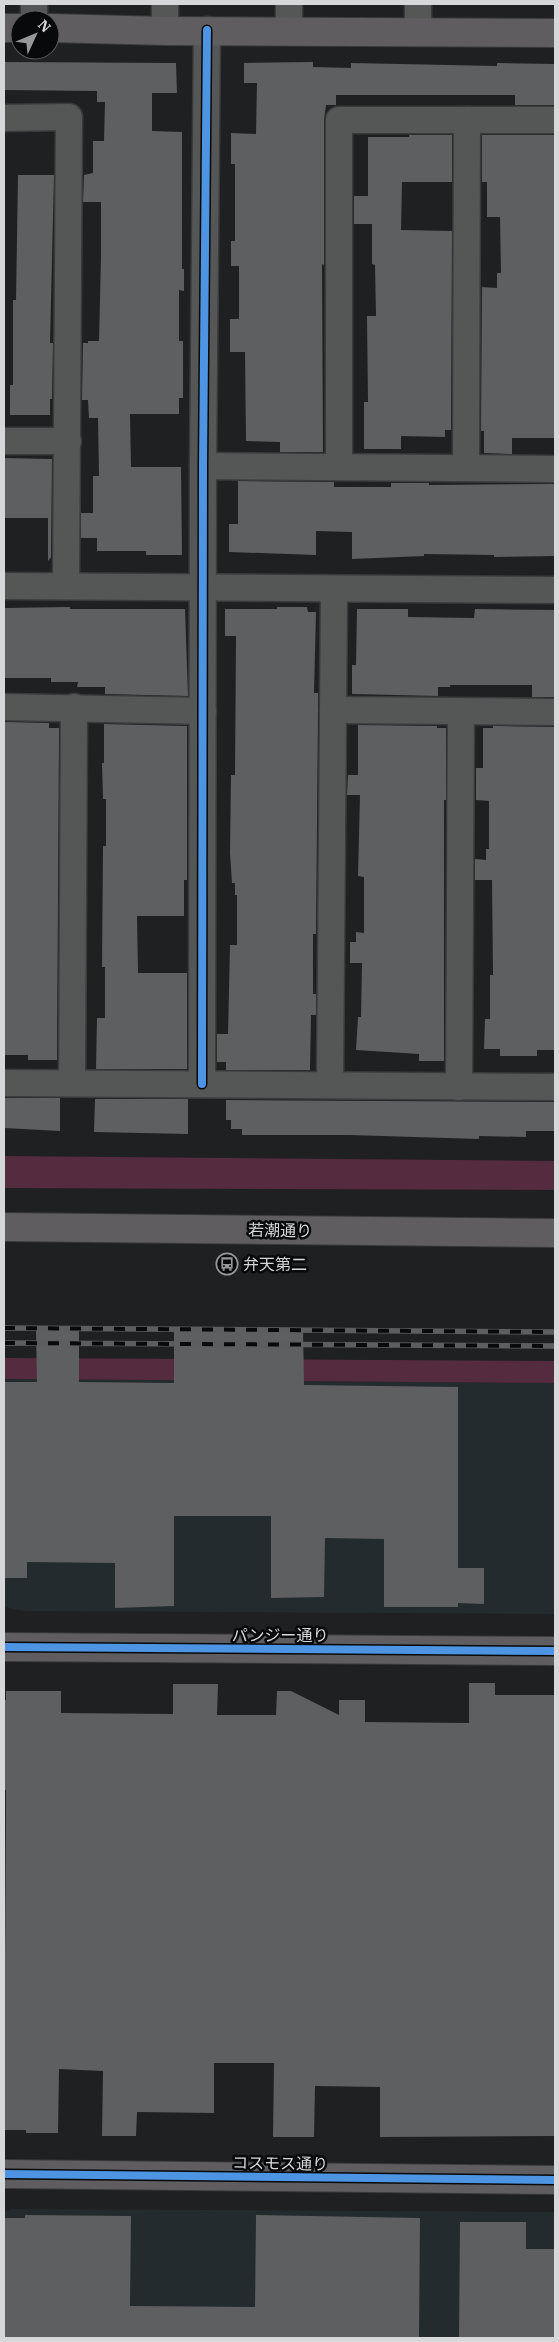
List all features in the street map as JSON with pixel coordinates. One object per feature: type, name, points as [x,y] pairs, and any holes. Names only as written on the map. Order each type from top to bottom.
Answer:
[{"type":"street","points":[[165,4],[165,31]]},
{"type":"street","points":[[418,4],[418,32]]},
{"type":"street","points":[[60,28],[207,30],[289,17],[418,32],[555,33]]},
{"type":"street","points":[[202,1084],[203,466],[207,30]]},
{"type":"street","points":[[4,118],[69,117],[66,586]]},
{"type":"street","points":[[339,466],[339,120],[555,120]]},
{"type":"street","points":[[466,467],[467,120]]},
{"type":"street","points":[[4,441],[68,441]]},
{"type":"street","points":[[203,466],[555,469]]},
{"type":"street","points":[[4,586],[334,590],[555,590]]},
{"type":"street","points":[[330,1084],[334,590]]},
{"type":"street","points":[[4,707],[203,711]]},
{"type":"street","points":[[72,1083],[74,707]]},
{"type":"street","points":[[332,710],[555,712]]},
{"type":"street","points":[[459,1087],[461,712]]},
{"type":"street","points":[[4,1083],[555,1087]]},
{"type":"street","name":"若潮通り","points":[[4,1227],[555,1233]]},
{"type":"street","name":"パンジー通り","points":[[4,1647],[555,1651]]},
{"type":"street","name":"コスモス通り","points":[[4,2174],[555,2180]]},
{"type":"shaded area","points":[[4,1156],[555,1161],[555,1190],[4,1188]]},
{"type":"shaded area","points":[[4,1358],[555,1361],[555,1383],[4,1379]]},
{"type":"shaded area","points":[[4,1379],[555,1383],[555,1614],[26,1611],[11,1609],[4,1606]]},
{"type":"shaded area","points":[[12,2209],[555,2212],[555,2338],[4,2338],[4,2212]]},
{"type":"building","points":[[4,62],[176,63],[177,93],[152,93],[152,131],[182,132],[182,269],[184,269],[184,291],[179,290],[179,341],[183,341],[183,398],[179,398],[179,414],[130,414],[131,467],[181,467],[182,555],[146,555],[146,551],[97,551],[97,538],[81,538],[81,513],[93,513],[93,476],[99,476],[98,418],[89,418],[88,400],[82,400],[83,343],[99,341],[101,257],[101,202],[83,202],[84,175],[93,173],[93,141],[104,141],[105,102],[97,102],[97,91],[4,90]]},
{"type":"building","points":[[313,62],[313,67],[351,68],[351,63],[497,66],[497,63],[555,64],[555,105],[515,105],[515,95],[336,95],[336,105],[326,105],[324,120],[324,265],[322,264],[323,452],[280,452],[280,442],[246,441],[245,352],[230,352],[230,319],[239,319],[239,266],[231,266],[231,241],[235,241],[235,164],[231,164],[231,133],[256,134],[257,83],[244,83],[244,63]]},
{"type":"building","points":[[409,135],[452,135],[452,182],[402,182],[401,230],[452,231],[451,430],[445,430],[445,437],[401,436],[401,449],[364,449],[364,402],[368,402],[367,316],[376,316],[375,265],[372,264],[372,224],[354,224],[354,196],[368,196],[368,137],[409,137]]},
{"type":"building","points":[[482,135],[555,135],[555,438],[512,438],[512,454],[484,453],[484,431],[481,431],[482,287],[497,288],[497,273],[501,273],[500,217],[487,217],[487,182],[482,182]]},
{"type":"building","points":[[18,175],[54,175],[50,343],[53,343],[50,415],[10,415],[10,385],[13,385],[13,300],[16,300]]},
{"type":"building","points":[[4,458],[52,459],[51,557],[48,561],[48,518],[4,518]]},
{"type":"building","points":[[238,481],[334,482],[334,487],[391,487],[391,483],[429,483],[429,485],[555,484],[555,556],[494,557],[494,555],[424,554],[424,556],[352,559],[352,532],[316,531],[316,555],[229,552],[229,524],[238,524]]},
{"type":"building","points":[[70,607],[70,609],[185,609],[188,696],[105,694],[105,687],[77,687],[78,682],[51,682],[51,678],[4,678],[4,608]]},
{"type":"building","points":[[277,607],[307,607],[308,612],[316,612],[314,693],[318,693],[318,710],[316,934],[313,934],[313,994],[316,994],[316,1015],[311,1015],[310,1070],[226,1070],[226,1062],[217,1062],[217,1034],[228,1034],[230,945],[237,945],[237,895],[235,895],[235,883],[232,883],[230,853],[231,775],[235,775],[236,636],[225,636],[225,609],[277,609]]},
{"type":"building","points":[[357,609],[408,609],[408,617],[474,618],[475,609],[555,610],[555,697],[532,697],[532,685],[450,685],[450,687],[438,687],[438,696],[352,694],[352,665],[356,665]]},
{"type":"building","points":[[4,722],[49,723],[49,728],[59,728],[57,1060],[28,1060],[28,1055],[4,1055]]},
{"type":"building","points":[[104,724],[187,726],[187,880],[184,880],[184,916],[137,916],[138,973],[187,973],[187,1069],[96,1069],[97,1018],[105,1018],[105,967],[102,967],[103,846],[106,846],[106,799],[103,799],[102,763],[104,763]]},
{"type":"building","points":[[358,725],[437,726],[437,728],[446,728],[446,800],[444,800],[444,1061],[419,1061],[419,1054],[356,1050],[358,1017],[361,1017],[362,963],[350,963],[350,942],[356,942],[356,932],[364,933],[364,877],[358,876],[360,795],[347,795],[348,775],[358,775]]},
{"type":"building","points":[[493,726],[555,727],[555,1050],[537,1050],[537,1056],[500,1056],[500,1049],[484,1049],[485,1019],[490,1019],[490,975],[493,975],[492,880],[475,880],[475,859],[486,860],[486,849],[489,849],[489,801],[476,800],[476,768],[483,768],[483,728],[493,728]]},
{"type":"building","points":[[4,1098],[60,1098],[60,1131],[4,1128]]},
{"type":"building","points":[[95,1099],[188,1099],[188,1134],[94,1132]]},
{"type":"building","points":[[226,1100],[555,1102],[555,1131],[526,1131],[526,1137],[479,1136],[479,1139],[350,1135],[242,1135],[242,1129],[231,1129],[231,1120],[226,1120]]},
{"type":"building","points":[[174,1327],[303,1329],[304,1385],[458,1387],[458,1568],[484,1568],[484,1604],[458,1603],[458,1607],[384,1607],[384,1539],[325,1538],[324,1597],[271,1598],[271,1516],[174,1516],[174,1606],[115,1608],[115,1563],[27,1562],[27,1578],[4,1578],[4,1382],[37,1382],[36,1330],[79,1330],[79,1382],[174,1383]]},
{"type":"building","points":[[469,1683],[495,1683],[495,1695],[555,1695],[555,2136],[380,2137],[380,2087],[315,2086],[314,2137],[273,2137],[274,2063],[214,2063],[214,2113],[137,2112],[136,2136],[102,2136],[103,2071],[59,2069],[58,2133],[26,2133],[26,2130],[4,2130],[6,1790],[4,1790],[4,1700],[6,1700],[6,1691],[61,1691],[61,1713],[173,1714],[173,1684],[218,1684],[217,1715],[276,1715],[277,1691],[291,1691],[339,1715],[339,1700],[365,1700],[365,1722],[469,1723]]},
{"type":"building","points":[[25,2215],[131,2216],[130,2306],[255,2307],[256,2215],[420,2218],[419,2338],[4,2338],[4,2218],[25,2218]]},
{"type":"building","points":[[460,2222],[526,2222],[526,2249],[555,2249],[555,2338],[459,2338]]},
{"type":"railway","points":[[4,1328],[555,1332]]},
{"type":"railway","points":[[4,1343],[555,1346]]},
{"type":"cycle path","points":[[202,1084],[203,466],[207,30]]},
{"type":"cycle path","points":[[4,1647],[555,1651]]},
{"type":"cycle path","points":[[4,2174],[555,2180]]},
{"type":"place","name":"弁天第二","points":[[227,1264]]}]
